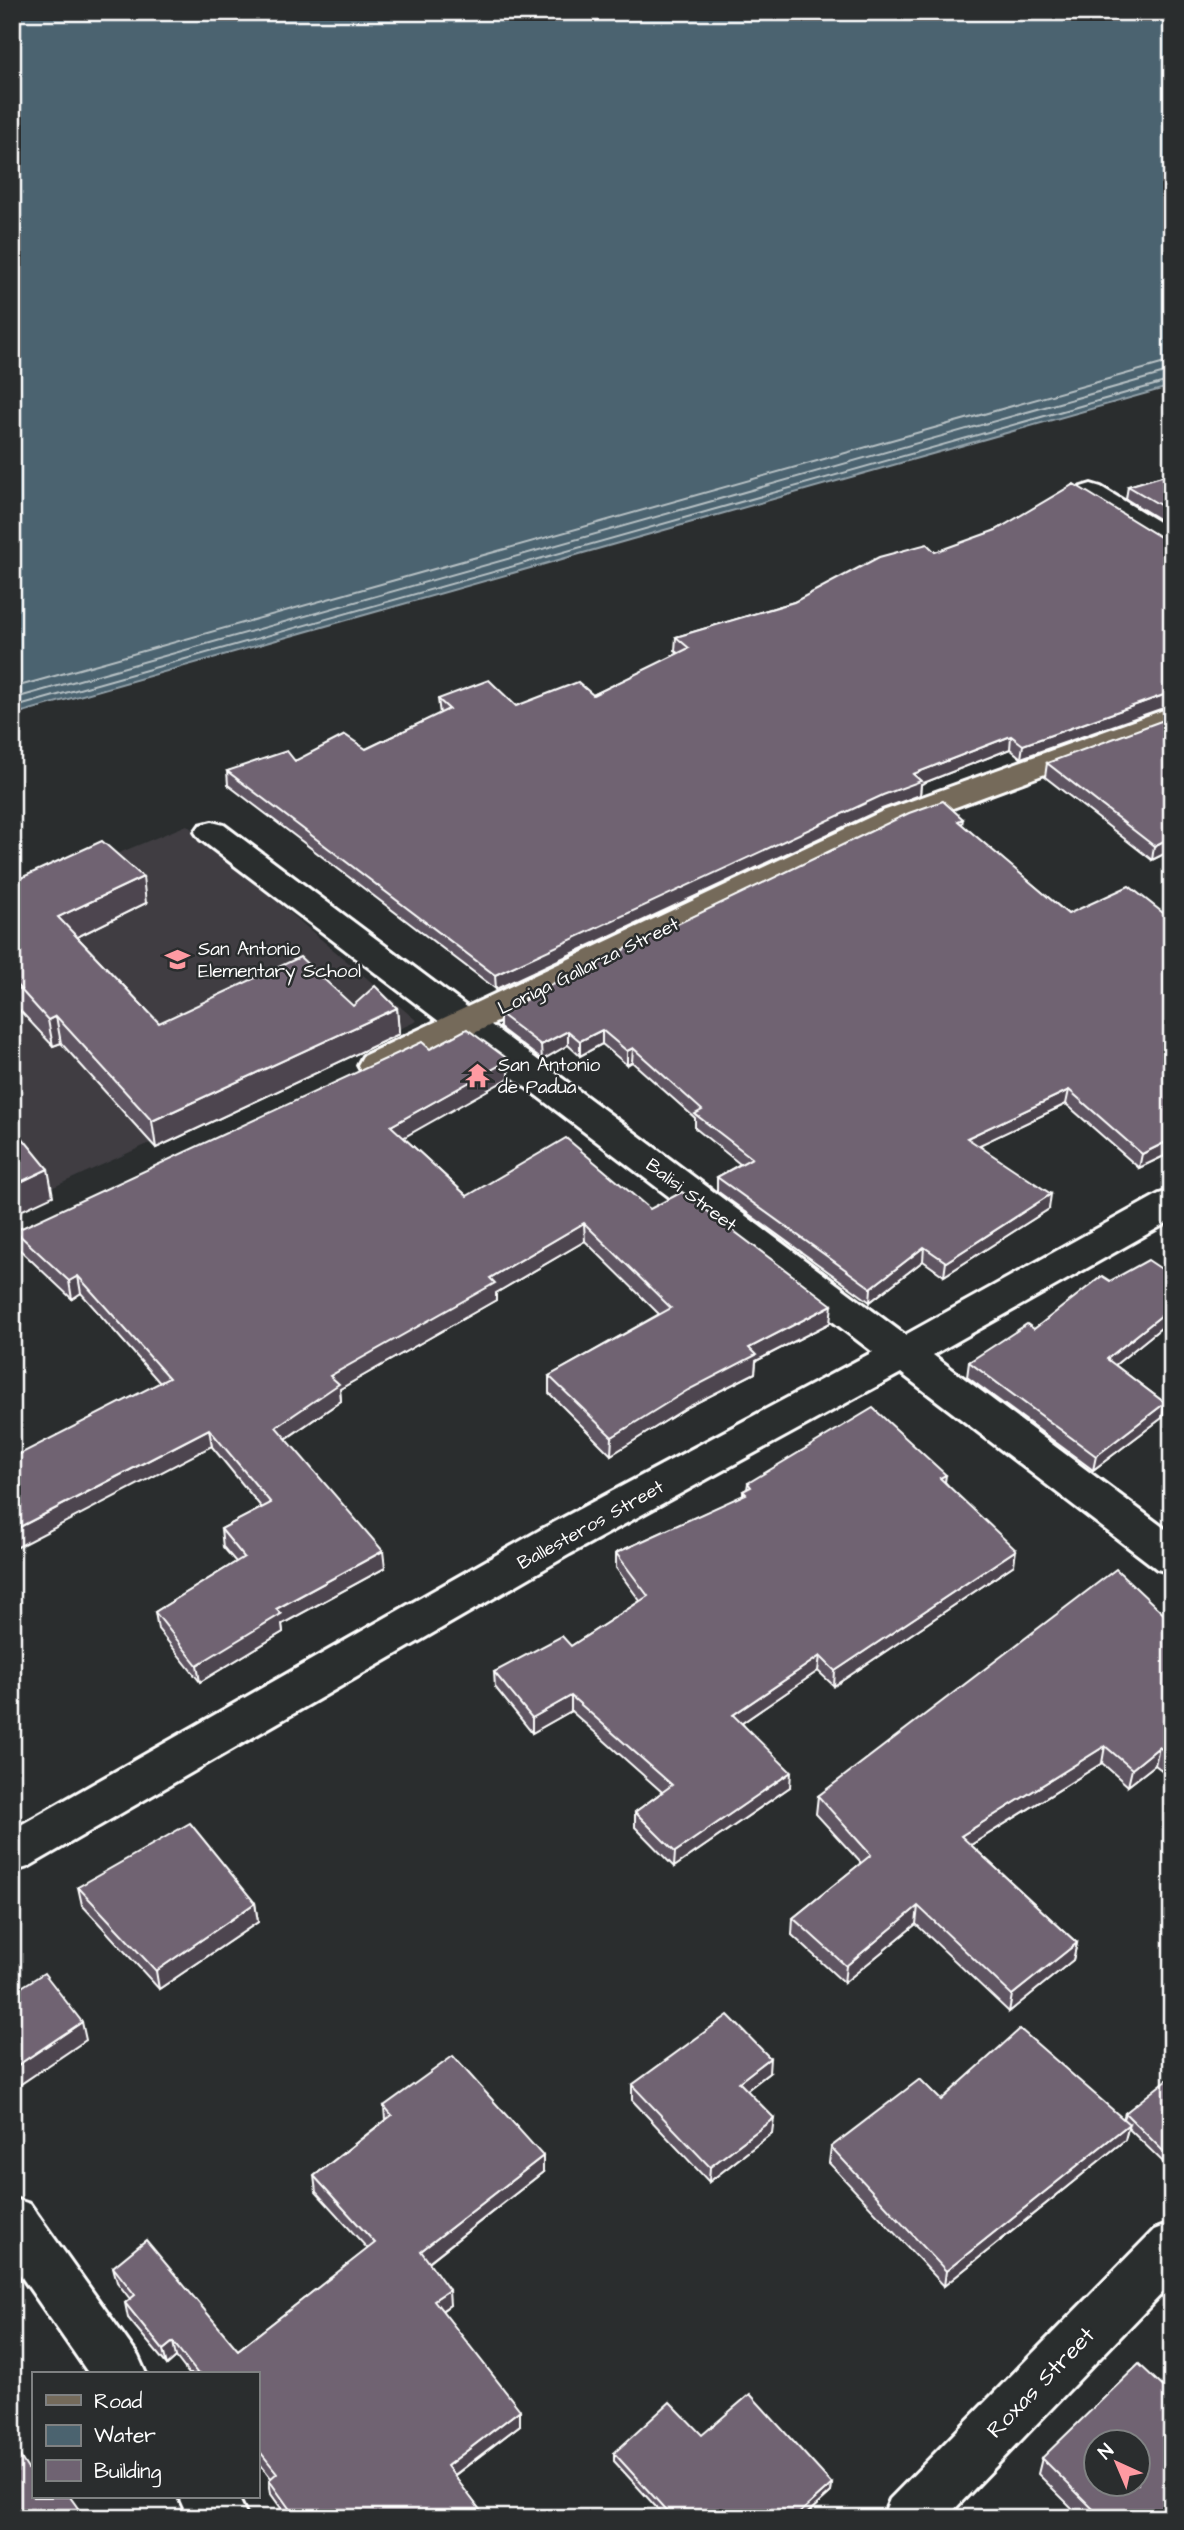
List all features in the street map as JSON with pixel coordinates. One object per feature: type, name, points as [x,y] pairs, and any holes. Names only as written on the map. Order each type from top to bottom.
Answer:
[{"type":"main road","name":"Loriga Gallarza Street","points":[[352,1076],[895,818],[1172,716]]},
{"type":"street","points":[[1091,493],[1172,543]]},
{"type":"street","name":"Balisi Street","points":[[212,832],[1172,1557]]},
{"type":"street","name":"Ballesteros Street","points":[[12,1853],[555,1542],[904,1354],[1172,1203]]},
{"type":"street","points":[[12,2221],[119,2372]]},
{"type":"street","name":"Roxas Street","points":[[909,2518],[1172,2246]]},
{"type":"street","points":[[207,2498],[220,2518]]},
{"type":"shaded area","name":"San Antonio Elementary School","points":[[187,825],[417,1021],[12,1206],[12,897]]},
{"type":"water","points":[[12,12],[1172,12],[1172,386],[12,715]]},
{"type":"building","points":[[1172,473],[1172,512],[1128,486]]},
{"type":"building","points":[[1074,484],[1162,538],[1172,540],[1172,692],[1023,745],[1011,736],[913,774],[921,781],[883,795],[495,975],[227,771],[287,751],[295,761],[345,735],[366,749],[449,709],[438,699],[489,680],[516,706],[578,682],[593,695],[689,648],[676,637],[794,602],[879,557],[927,544],[935,552],[996,530]]},
{"type":"building","points":[[1172,717],[1172,837],[1154,846],[1047,763]]},
{"type":"building","points":[[943,801],[963,819],[958,821],[1068,914],[1129,886],[1172,920],[1172,1147],[1166,1142],[1142,1154],[1069,1090],[967,1138],[1051,1194],[946,1262],[924,1247],[871,1288],[717,1177],[752,1158],[695,1114],[702,1110],[633,1048],[627,1051],[602,1030],[580,1041],[568,1031],[541,1045],[500,1014],[527,999],[525,997],[909,813]]},
{"type":"building","points":[[102,841],[143,877],[58,917],[159,1023],[300,957],[353,1006],[375,986],[397,1008],[152,1121],[56,1016],[48,1020],[12,980],[12,882]]},
{"type":"building","points":[[467,1029],[509,1060],[391,1126],[467,1196],[566,1138],[650,1209],[682,1192],[832,1305],[749,1348],[756,1355],[688,1390],[612,1437],[549,1376],[671,1308],[584,1223],[490,1278],[495,1283],[330,1376],[339,1384],[276,1427],[383,1551],[276,1609],[281,1614],[197,1665],[155,1612],[244,1557],[221,1529],[271,1503],[209,1429],[12,1531],[12,1458],[169,1378],[78,1276],[69,1281],[15,1231],[422,1042],[430,1049]]},
{"type":"building","points":[[12,1125],[48,1169],[12,1186]]},
{"type":"building","points":[[1148,1260],[1172,1276],[1172,1307],[1107,1359],[1165,1403],[1096,1456],[969,1362],[1027,1324],[1034,1329],[1102,1276],[1110,1281]]},
{"type":"building","points":[[873,1408],[946,1475],[940,1478],[1016,1550],[835,1671],[820,1656],[733,1715],[791,1772],[675,1852],[635,1812],[672,1785],[571,1696],[532,1718],[494,1672],[562,1636],[571,1646],[648,1596],[616,1553],[746,1494],[743,1491],[751,1487],[748,1483]]},
{"type":"building","points":[[1116,1569],[1172,1622],[1172,1757],[1159,1747],[1132,1769],[1105,1746],[961,1836],[1077,1943],[1012,1995],[918,1906],[846,1966],[793,1918],[871,1855],[818,1796]]},
{"type":"building","points":[[190,1823],[255,1903],[156,1971],[78,1887]]},
{"type":"building","points":[[44,1973],[82,2022],[12,2069],[12,1993]]},
{"type":"building","points":[[728,2015],[770,2058],[739,2082],[774,2118],[710,2167],[632,2085]]},
{"type":"building","points":[[1020,2029],[1129,2124],[946,2271],[831,2147],[920,2079],[941,2100]]},
{"type":"building","points":[[453,2056],[543,2156],[421,2251],[449,2290],[434,2300],[520,2410],[447,2466],[486,2518],[296,2518],[269,2480],[277,2473],[259,2450],[259,2372],[196,2372],[173,2342],[163,2350],[125,2303],[135,2295],[113,2267],[146,2240],[238,2350],[375,2243],[314,2176],[392,2115],[384,2106]]},
{"type":"building","points":[[1168,2079],[1172,2082],[1172,2147],[1165,2153],[1125,2113]]},
{"type":"building","points":[[1139,2364],[1172,2395],[1172,2518],[1102,2518],[1042,2458]]},
{"type":"building","points":[[750,2394],[832,2484],[794,2518],[673,2518],[614,2453],[670,2402],[702,2435]]},
{"type":"building","points":[[12,2444],[32,2475],[32,2498],[71,2498],[85,2518],[12,2518]]},
{"type":"place","name":"San Antonio Elementary School","points":[[178,959]]},
{"type":"place","name":"San Antonio de Padua","points":[[478,1075]]}]
